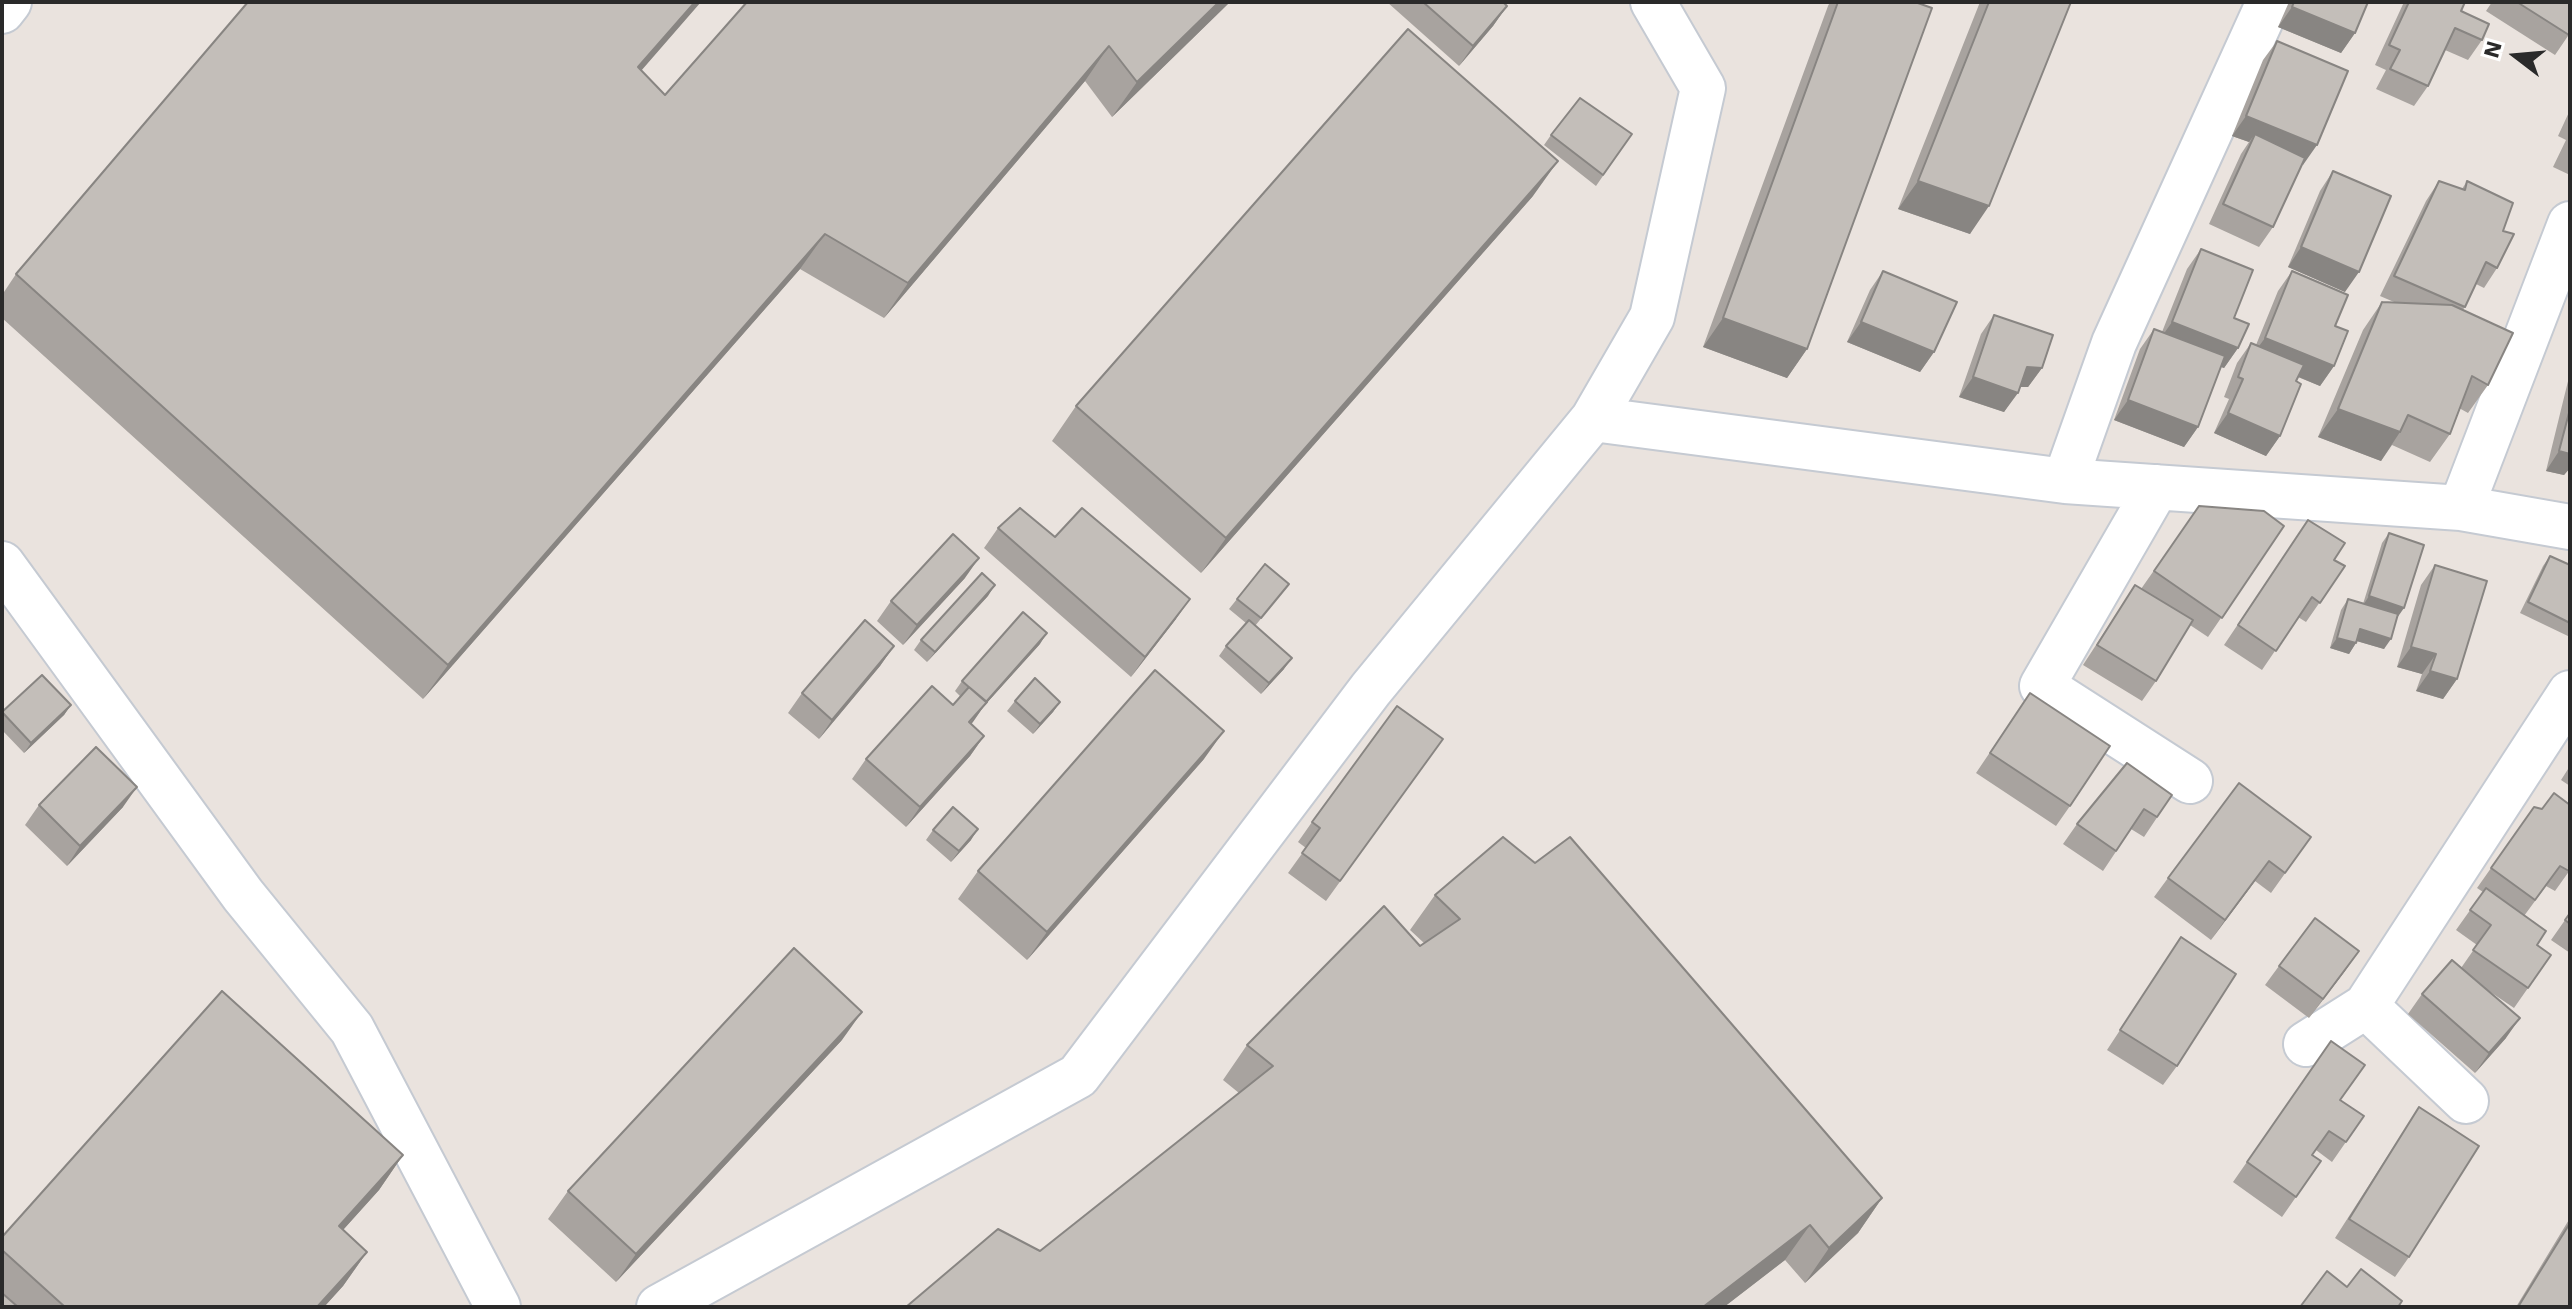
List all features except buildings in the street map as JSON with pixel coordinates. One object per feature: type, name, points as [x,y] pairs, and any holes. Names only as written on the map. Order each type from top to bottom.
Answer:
[{"type":"street","points":[[2,11],[9,2]]},
{"type":"street","points":[[659,1307],[1078,1076],[1371,689],[1593,419],[1652,317],[1703,88],[1653,2]]},
{"type":"street","points":[[2065,481],[2114,343],[2269,2]]},
{"type":"street","points":[[2461,508],[2570,224]]},
{"type":"street","points":[[1593,419],[2065,481],[2461,508],[2570,527]]},
{"type":"street","points":[[2157,487],[2042,686],[2190,781]]},
{"type":"street","points":[[2,564],[243,895],[352,1029],[498,1307]]},
{"type":"street","points":[[2306,1044],[2366,1006],[2570,693]]},
{"type":"street","points":[[2366,1006],[2466,1101]]}]
